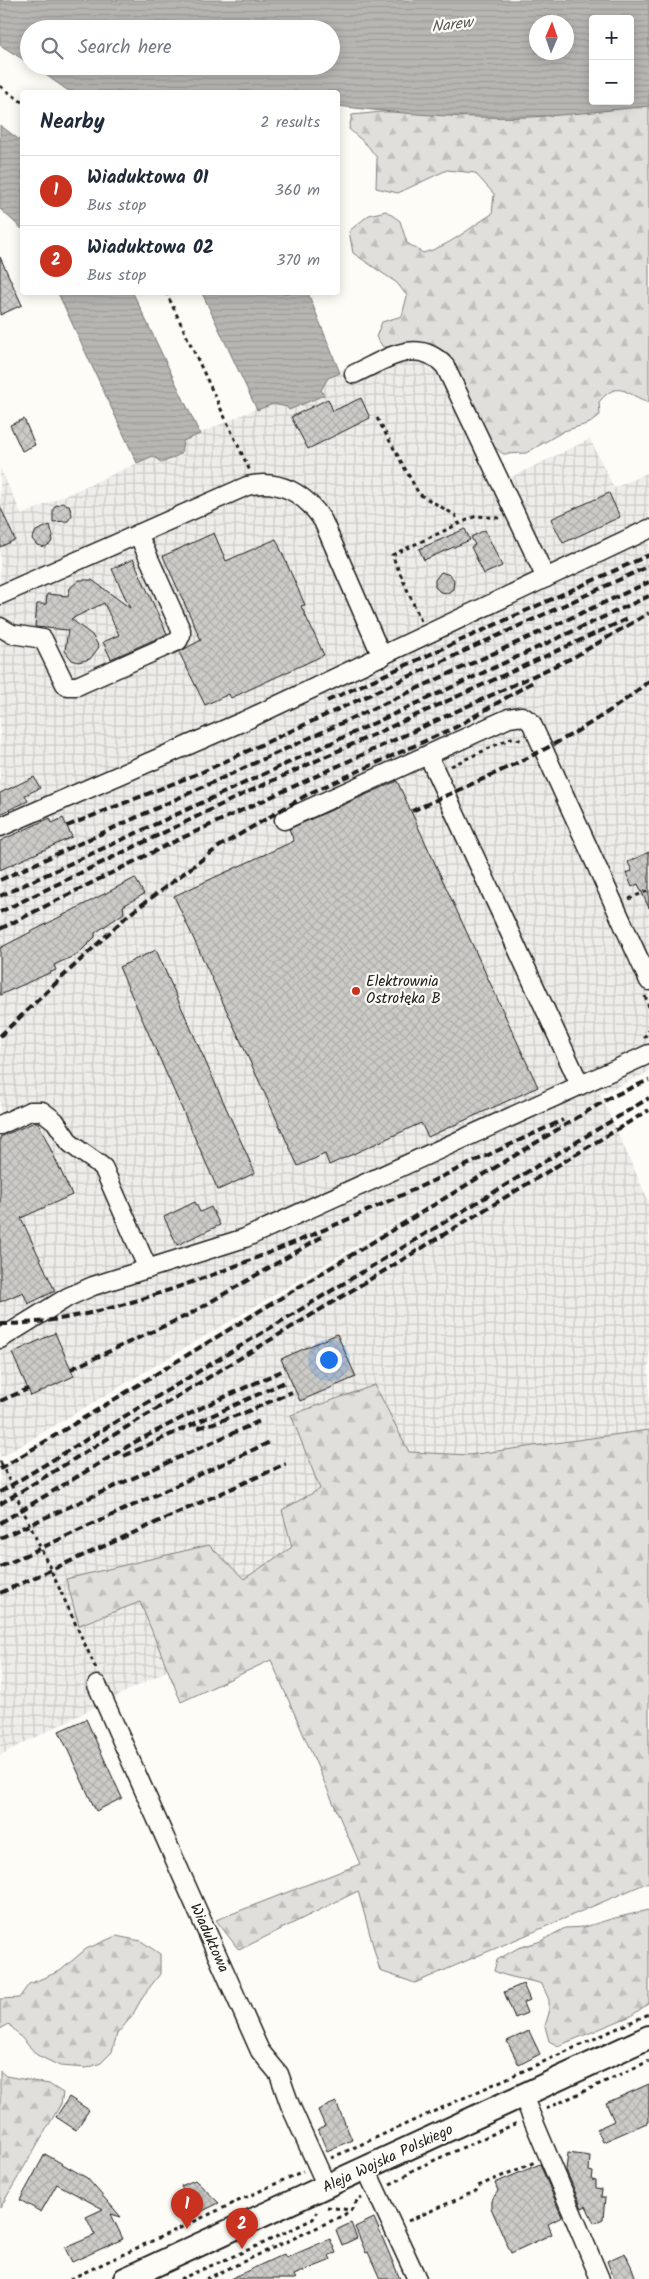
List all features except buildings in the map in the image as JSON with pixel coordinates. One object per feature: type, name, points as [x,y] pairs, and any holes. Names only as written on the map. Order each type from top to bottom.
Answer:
[{"type":"main road","name":"Aleja Wojska Polskiego","points":[[125,2279],[366,2169],[527,2106],[649,2037]]},
{"type":"street","points":[[354,374],[407,350],[428,352],[438,358],[445,366],[546,578]]},
{"type":"street","points":[[0,595],[247,486],[274,484],[291,490],[315,508],[323,521],[382,657]]},
{"type":"street","points":[[0,827],[382,657],[649,529]]},
{"type":"street","points":[[0,627],[12,634],[43,639],[65,684],[71,687],[178,641],[181,630],[138,534]]},
{"type":"street","points":[[284,820],[509,718],[516,716],[527,718],[646,986]]},
{"type":"street","points":[[428,755],[580,1085]]},
{"type":"street","points":[[0,1339],[68,1298],[93,1286],[245,1238],[580,1085],[644,1048]]},
{"type":"street","points":[[0,1125],[30,1111],[42,1111],[55,1121],[74,1147],[103,1167],[148,1269]]},
{"type":"street","name":"Wiaduktowa","points":[[97,1685],[260,2051],[280,2074],[290,2105],[327,2187]]},
{"type":"street","points":[[527,2106],[600,2279]]},
{"type":"street","points":[[366,2169],[417,2279]]},
{"type":"path","points":[[0,86],[20,101]]},
{"type":"path","points":[[167,295],[257,484]]},
{"type":"path","points":[[377,418],[419,494],[455,515],[460,524]]},
{"type":"path","points":[[428,635],[392,555],[476,516],[518,520]]},
{"type":"path","points":[[436,772],[510,738],[517,738],[527,743]]},
{"type":"path","points":[[624,902],[649,890]]},
{"type":"path","points":[[646,986],[649,1007]]},
{"type":"path","points":[[644,1048],[649,1030]]},
{"type":"path","points":[[0,1462],[84,1639]]},
{"type":"path","points":[[70,2279],[317,2164],[649,2014]]},
{"type":"path","points":[[206,2279],[344,2215],[351,2210],[358,2199],[401,2179],[413,2170],[527,2106],[649,2061]]},
{"type":"path","points":[[394,2227],[476,2191],[478,2186],[542,2159]]},
{"type":"path","points":[[180,2279],[264,2243],[313,2219],[317,2212],[329,2207],[351,2210]]},
{"type":"shaded area","points":[[435,329],[505,480],[590,439],[614,488],[649,472],[649,1072],[600,1094],[649,1202],[649,1428],[0,1755],[0,1468],[457,1186],[0,1458],[0,468],[22,515],[153,456],[162,463],[182,455],[183,441],[271,402],[285,405],[288,408],[322,393],[320,388],[326,376]]},
{"type":"green space","points":[[649,105],[649,402],[623,390],[612,391],[599,402],[600,415],[590,423],[564,431],[526,453],[503,454],[491,444],[448,353],[433,346],[383,347],[376,337],[382,322],[402,316],[407,296],[397,283],[353,253],[349,231],[369,215],[386,211],[400,221],[407,243],[423,253],[451,241],[492,214],[494,194],[475,173],[447,170],[398,193],[376,188],[377,158],[368,146],[349,129],[352,115],[382,112]]},
{"type":"green space","points":[[375,1385],[409,1452],[469,1455],[649,1430],[649,1882],[415,1983],[380,1971],[358,1891],[239,1950],[216,1920],[360,1864],[271,1660],[181,1702],[140,1602],[79,1625],[66,1579],[209,1545],[244,1579],[292,1547],[282,1510],[320,1489],[291,1415]]},
{"type":"green space","points":[[649,1910],[649,2003],[631,2016],[558,2046],[549,2041],[545,2026],[549,2013],[549,2000],[542,1984],[494,1971],[497,1960],[518,1948],[541,1941],[565,1928],[585,1927]]},
{"type":"green space","points":[[116,1936],[141,1941],[160,1954],[160,1974],[143,1996],[132,2016],[117,2034],[112,2052],[101,2063],[87,2068],[60,2066],[37,2055],[9,2024],[0,2029],[0,1999],[19,1998],[29,1984],[60,1971],[86,1949]]},
{"type":"green space","points":[[0,2071],[6,2076],[49,2084],[63,2093],[61,2104],[0,2208]]},
{"type":"water","name":"Narew","points":[[0,0],[649,0],[649,106],[531,117],[459,117],[340,106],[340,90],[67,90],[46,75],[340,75],[340,20],[20,20],[20,57],[0,45]]},
{"type":"water","points":[[0,125],[20,140],[20,227],[0,209]]},
{"type":"water","points":[[59,295],[134,295],[200,434],[183,441],[181,454],[162,463],[153,456],[137,463]]},
{"type":"water","points":[[203,295],[309,295],[340,373],[328,378],[321,390],[324,395],[289,410],[287,407],[273,404],[257,410]]},
{"type":"railway","points":[[327,701],[649,555]]},
{"type":"railway","points":[[67,826],[202,772],[649,566]]},
{"type":"railway","points":[[0,880],[649,582]]},
{"type":"railway","points":[[0,896],[649,596]]},
{"type":"railway","points":[[0,929],[169,844],[574,657],[649,613]]},
{"type":"railway","points":[[0,912],[237,797],[629,618]]},
{"type":"railway","points":[[412,811],[505,769],[565,738],[594,721],[649,681]]},
{"type":"railway","points":[[0,1036],[127,916],[220,846],[310,793],[456,727],[533,682]]},
{"type":"railway","points":[[0,1469],[611,1097],[649,1080]]},
{"type":"railway","points":[[0,1492],[649,1098]]},
{"type":"railway","points":[[0,1504],[649,1110]]},
{"type":"railway","points":[[0,1324],[50,1320],[99,1311],[195,1281],[335,1225],[563,1120]]},
{"type":"railway","points":[[71,1369],[188,1315],[325,1235]]},
{"type":"railway","points":[[0,1523],[135,1442],[207,1405],[284,1370]]},
{"type":"railway","points":[[124,1456],[287,1381]]},
{"type":"railway","points":[[0,1401],[28,1389]]},
{"type":"railway","points":[[198,1428],[244,1413],[292,1392]]},
{"type":"railway","points":[[0,1538],[262,1420]]},
{"type":"railway","points":[[0,1567],[272,1441]]},
{"type":"railway","points":[[0,1593],[286,1464]]},
{"type":"place","name":"Elektrownia Ostrołęka B","points":[[356,991]]},
{"type":"place","name":"Wiaduktowa 01","points":[[187,2229]]},
{"type":"place","name":"Wiaduktowa 02","points":[[242,2249]]}]
